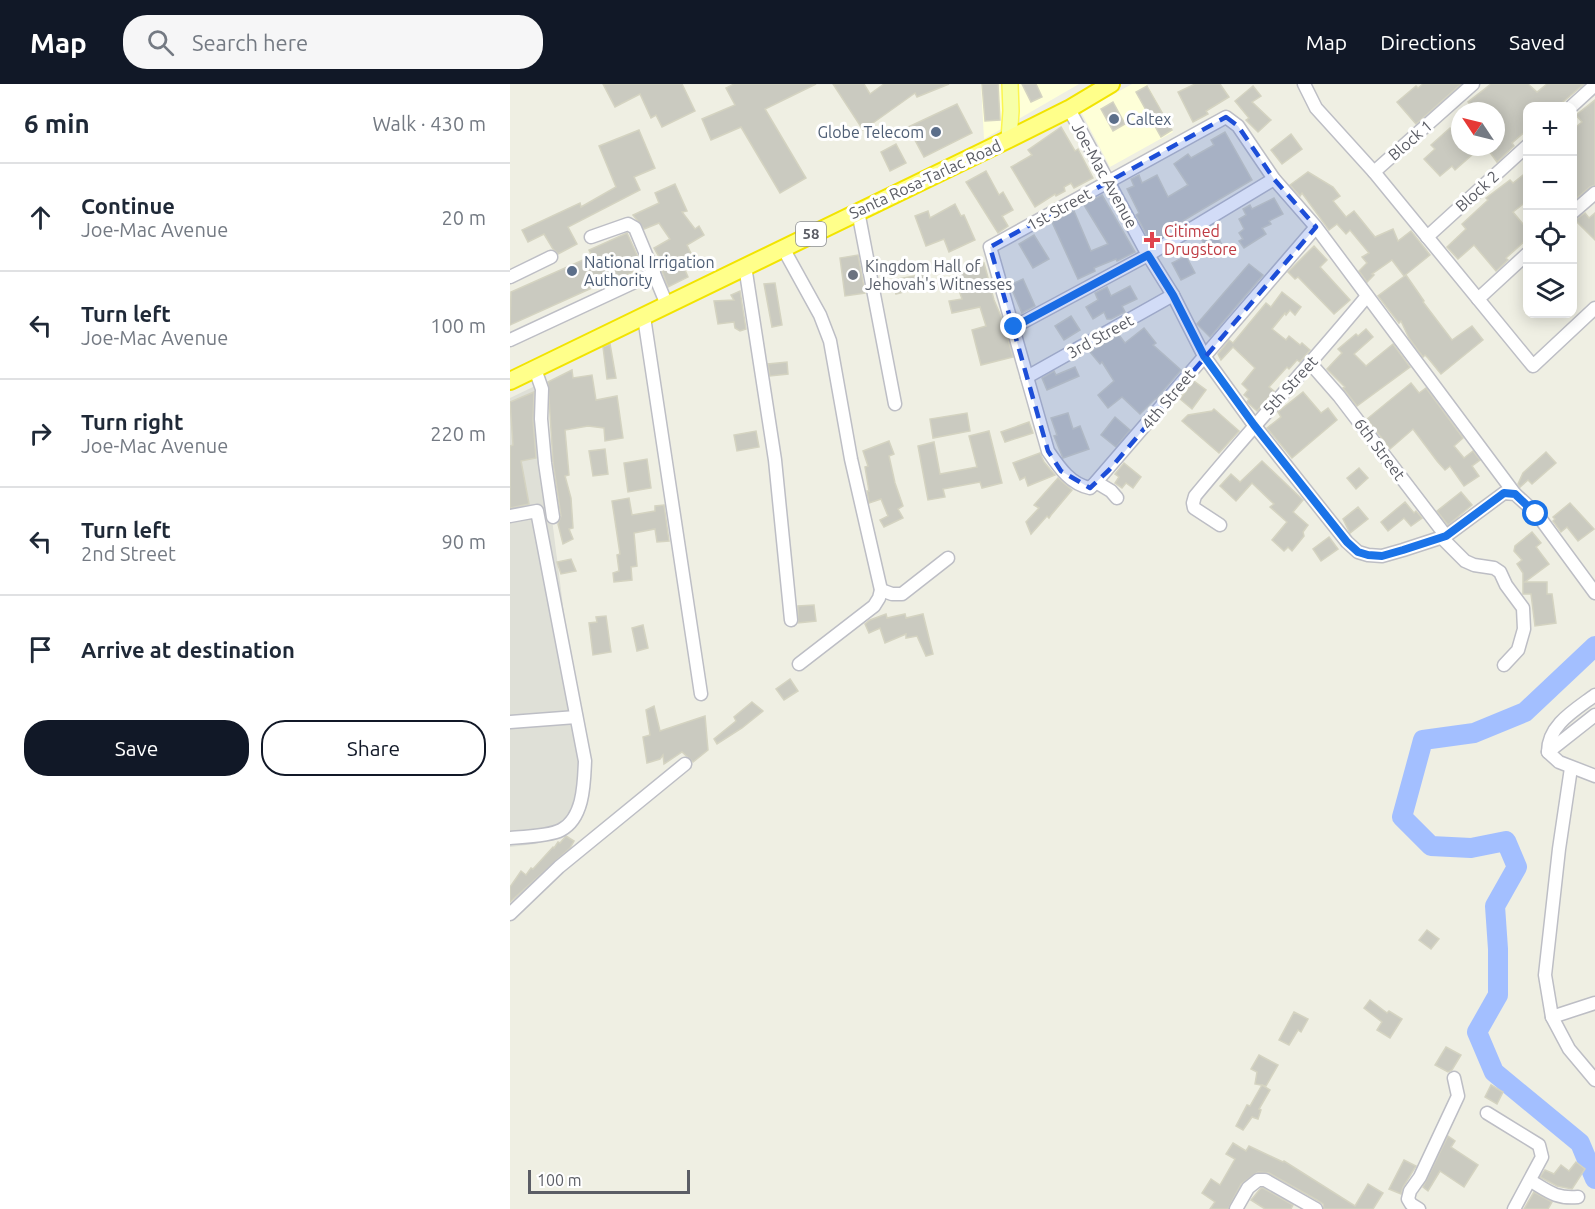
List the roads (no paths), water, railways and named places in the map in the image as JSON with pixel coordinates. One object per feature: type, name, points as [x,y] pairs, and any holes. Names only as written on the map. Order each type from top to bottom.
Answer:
[{"type":"highway","name":"Santa Rosa-Tarlac Road","points":[[510,381],[1009,139],[1069,109],[1111,84]]},
{"type":"main road","points":[[1009,139],[1010,84]]},
{"type":"street","points":[[1304,84],[1316,108],[1374,172],[1533,366],[1595,308]]},
{"type":"street","name":"Block 1","points":[[1374,172],[1473,84]]},
{"type":"street","points":[[1576,102],[1595,85]]},
{"type":"street","name":"Joe-Mac Avenue","points":[[1069,109],[1148,255],[1173,295],[1204,356],[1254,425],[1347,542],[1358,552],[1382,556],[1444,537],[1504,493],[1515,494]]},
{"type":"street","name":"1st Street","points":[[1014,327],[990,247],[1222,118],[1230,118],[1238,126],[1274,180]]},
{"type":"street","name":"Block 2","points":[[1427,237],[1523,150]]},
{"type":"street","points":[[1118,498],[1111,490],[1077,483],[1062,471],[1048,451],[1014,327],[1148,255],[1274,180],[1316,227],[1515,494],[1536,514],[1595,593]]},
{"type":"street","points":[[1575,210],[1595,193]]},
{"type":"street","points":[[858,211],[895,404]]},
{"type":"street","points":[[591,237],[628,224],[635,228],[667,305]]},
{"type":"street","name":"4th Street","points":[[1093,485],[1316,227]]},
{"type":"street","points":[[783,248],[819,315],[830,341],[851,459],[881,590],[874,606],[799,664]]},
{"type":"street","points":[[510,277],[551,257]]},
{"type":"street","points":[[1478,299],[1523,258]]},
{"type":"street","points":[[745,266],[775,460],[791,620]]},
{"type":"street","points":[[510,340],[654,273]]},
{"type":"street","name":"3rd Street","points":[[1027,377],[1173,295]]},
{"type":"street","name":"5th Street","points":[[1220,525],[1194,508],[1195,496],[1254,425],[1311,364],[1367,296]]},
{"type":"street","points":[[644,317],[701,694]]},
{"type":"street","name":"6th Street","points":[[1311,364],[1339,396],[1444,537],[1465,561],[1494,568],[1500,572],[1506,585],[1523,608],[1524,629],[1518,650],[1504,666]]},
{"type":"street","points":[[534,369],[542,389],[542,430],[553,517]]},
{"type":"street","points":[[510,516],[537,511],[585,761],[584,788],[572,822],[562,830],[510,838]]},
{"type":"street","points":[[881,590],[902,594],[948,558]]},
{"type":"street","points":[[1595,695],[1558,724],[1548,742],[1548,752],[1553,758],[1571,768],[1595,776]]},
{"type":"street","points":[[1548,752],[1595,715]]},
{"type":"street","points":[[510,722],[576,717]]},
{"type":"street","points":[[510,914],[559,867],[684,764]]},
{"type":"street","points":[[1571,768],[1559,849],[1545,975],[1552,1017],[1569,1049],[1595,1080]]},
{"type":"street","points":[[1552,1017],[1595,1003]]},
{"type":"street","points":[[1419,1209],[1408,1199],[1410,1191],[1420,1177],[1458,1096],[1454,1078]]},
{"type":"street","points":[[1487,1113],[1539,1145],[1542,1157],[1514,1209]]},
{"type":"street","points":[[1236,1209],[1248,1188],[1258,1180],[1264,1180],[1316,1209]]},
{"type":"street","points":[[1531,1181],[1556,1196],[1578,1197]]},
{"type":"waterway","points":[[1595,646],[1525,712],[1474,733],[1423,740],[1402,817],[1431,846],[1471,848],[1506,841],[1517,867],[1495,906],[1498,995],[1477,1032],[1494,1072],[1580,1143],[1595,1179]]},
{"type":"place","name":"Caltex","points":[[1114,119]]},
{"type":"place","name":"Globe Telecom","points":[[936,132]]},
{"type":"place","name":"Citimed Drugstore","points":[[1152,240]]},
{"type":"place","name":"National Irrigation Authority","points":[[572,271]]},
{"type":"place","name":"Kingdom Hall of Jehovah's Witnesses","points":[[853,275]]}]
